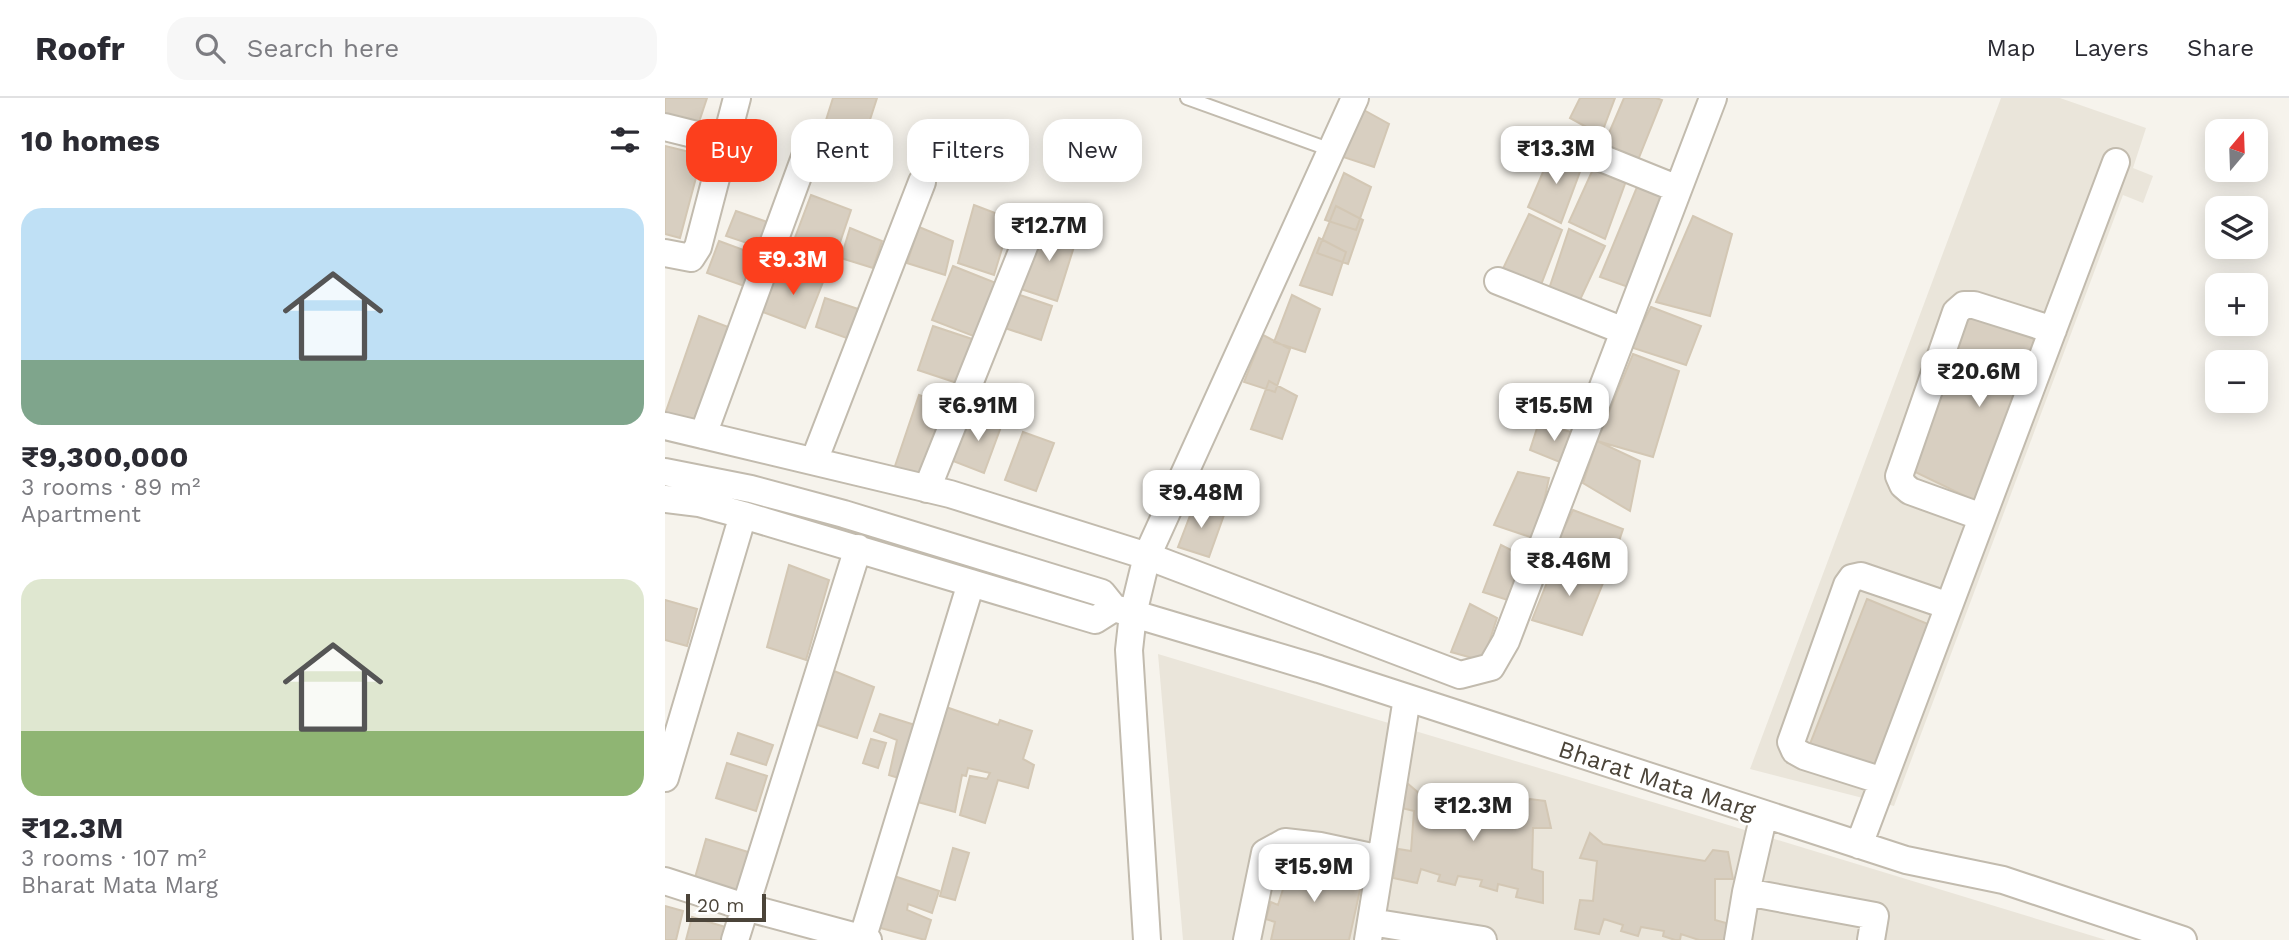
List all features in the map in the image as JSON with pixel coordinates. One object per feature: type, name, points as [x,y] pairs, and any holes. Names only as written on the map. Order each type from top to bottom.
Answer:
[{"type":"street","points":[[731,119],[737,98]]},
{"type":"street","points":[[1147,940],[1129,650],[1123,611],[1355,98]]},
{"type":"street","points":[[665,426],[927,489],[1147,556],[1460,675],[1491,667],[1506,641],[1713,98]]},
{"type":"street","points":[[665,127],[686,132]]},
{"type":"street","points":[[1559,141],[1678,190]]},
{"type":"street","points":[[1859,845],[2116,162]]},
{"type":"street","points":[[665,253],[691,258],[698,247],[715,182]]},
{"type":"street","points":[[703,435],[796,182]]},
{"type":"street","points":[[814,461],[922,182]]},
{"type":"street","points":[[927,489],[1031,229]]},
{"type":"street","points":[[1498,281],[1624,331]]},
{"type":"street","points":[[1982,517],[1910,491],[1899,476],[1956,312],[1964,305],[1974,305],[2053,330]]},
{"type":"street","points":[[665,471],[751,489],[844,514],[1102,593],[1123,611]]},
{"type":"street","points":[[665,499],[699,503],[743,515],[1095,620],[1123,611]]},
{"type":"street","points":[[665,778],[743,515]]},
{"type":"street","points":[[735,940],[858,548]]},
{"type":"street","points":[[1883,781],[1804,756],[1795,751],[1791,742],[1847,584],[1852,578],[1861,576],[1949,606]]},
{"type":"street","points":[[665,881],[745,907],[864,939],[971,583]]},
{"type":"street","name":"Bharat Mata Marg","points":[[1123,611],[1319,669],[1906,860],[2003,880],[2183,940]]},
{"type":"street","points":[[1407,698],[1370,931],[1483,940]]},
{"type":"street","points":[[1738,940],[1764,814]]},
{"type":"street","points":[[1247,940],[1265,853],[1285,842],[1320,846],[1381,859]]},
{"type":"street","points":[[1746,891],[1875,916],[1871,940]]},
{"type":"lane","points":[[1187,98],[1331,150]]},
{"type":"shaded area","points":[[2001,98],[2060,98],[2146,128],[2133,168],[2153,176],[2143,203],[2123,195],[1894,806],[1750,769]]},
{"type":"shaded area","points":[[1158,654],[1689,813],[2106,940],[1183,940]]},
{"type":"building","points":[[665,98],[707,98],[700,119],[686,121],[665,114]]},
{"type":"building","points":[[833,98],[877,98],[870,119],[826,119]]},
{"type":"building","points":[[1580,98],[1615,98],[1601,135],[1570,118]]},
{"type":"building","points":[[1624,98],[1662,100],[1638,160],[1603,147]]},
{"type":"building","points":[[1362,109],[1389,124],[1374,167],[1343,157]]},
{"type":"building","points":[[665,146],[686,151],[686,182],[695,182],[680,238],[665,234]]},
{"type":"building","points":[[1552,151],[1584,161],[1561,223],[1528,207]]},
{"type":"building","points":[[1594,167],[1626,181],[1605,239],[1569,222]]},
{"type":"building","points":[[1344,173],[1371,187],[1356,230],[1325,220]]},
{"type":"building","points":[[1637,187],[1669,199],[1631,288],[1600,277]]},
{"type":"building","points":[[811,195],[851,210],[832,266],[790,251]]},
{"type":"building","points":[[974,205],[1011,219],[994,275],[958,263]]},
{"type":"building","points":[[1336,206],[1363,220],[1348,264],[1317,253]]},
{"type":"building","points":[[736,211],[770,223],[762,248],[726,236]]},
{"type":"building","points":[[1529,214],[1562,230],[1539,290],[1500,275]]},
{"type":"building","points":[[1693,216],[1732,234],[1710,316],[1656,302]]},
{"type":"building","points":[[1042,226],[1077,237],[1057,301],[1021,289]]},
{"type":"building","points":[[919,227],[953,241],[945,275],[907,263]]},
{"type":"building","points":[[850,228],[882,241],[873,268],[841,258]]},
{"type":"building","points":[[1569,229],[1605,246],[1579,302],[1549,289]]},
{"type":"building","points":[[1319,238],[1346,252],[1332,295],[1300,285]]},
{"type":"building","points":[[719,241],[760,256],[750,288],[707,273]]},
{"type":"building","points":[[779,266],[823,282],[805,328],[763,312]]},
{"type":"building","points":[[953,266],[996,283],[976,337],[932,320]]},
{"type":"building","points":[[1017,294],[1052,306],[1041,340],[1005,328]]},
{"type":"building","points":[[1292,295],[1320,309],[1305,352],[1274,342]]},
{"type":"building","points":[[825,298],[864,311],[855,341],[816,327]]},
{"type":"building","points":[[1967,306],[2047,346],[1996,511],[1909,469]]},
{"type":"building","points":[[1651,307],[1701,326],[1686,365],[1630,347]]},
{"type":"building","points":[[699,316],[731,328],[700,424],[665,414]]},
{"type":"building","points":[[933,326],[975,340],[960,384],[918,370]]},
{"type":"building","points":[[1263,335],[1290,349],[1275,392],[1244,382]]},
{"type":"building","points":[[1633,354],[1679,371],[1653,457],[1597,441]]},
{"type":"building","points":[[1269,381],[1297,396],[1282,439],[1251,429]]},
{"type":"building","points":[[919,395],[951,406],[926,480],[893,472]]},
{"type":"building","points":[[971,413],[1002,424],[984,473],[953,461]]},
{"type":"building","points":[[1539,422],[1577,434],[1567,465],[1530,450]]},
{"type":"building","points":[[1023,432],[1054,443],[1036,491],[1005,480]]},
{"type":"building","points":[[1597,441],[1640,461],[1630,511],[1583,483]]},
{"type":"building","points":[[1518,472],[1549,478],[1536,539],[1494,525]]},
{"type":"building","points":[[1196,500],[1224,515],[1209,557],[1178,547]]},
{"type":"building","points":[[1573,510],[1623,529],[1609,571],[1551,554]]},
{"type":"building","points":[[1501,545],[1529,559],[1514,602],[1483,592]]},
{"type":"building","points":[[1556,560],[1605,578],[1582,635],[1532,620]]},
{"type":"building","points":[[789,565],[829,580],[806,660],[767,647]]},
{"type":"building","points":[[1867,599],[1940,629],[1896,773],[1810,744]]},
{"type":"building","points":[[665,600],[697,609],[687,646],[665,640]]},
{"type":"building","points":[[1470,604],[1497,618],[1483,661],[1451,652]]},
{"type":"building","points":[[834,671],[874,687],[857,738],[815,724]]},
{"type":"building","points":[[946,707],[998,725],[1000,720],[1032,731],[1023,759],[1034,765],[1028,788],[998,780],[985,823],[960,815],[970,776],[987,779],[990,773],[968,768],[966,776],[962,775],[955,812],[914,801]]},
{"type":"building","points":[[880,714],[918,726],[905,780],[889,775],[897,740],[874,731]]},
{"type":"building","points":[[738,733],[773,745],[766,765],[731,754]]},
{"type":"building","points":[[871,739],[886,743],[878,768],[863,763]]},
{"type":"building","points":[[727,763],[767,776],[756,811],[716,798]]},
{"type":"building","points":[[1407,783],[1420,794],[1523,810],[1530,799],[1545,801],[1551,828],[1533,828],[1532,869],[1543,872],[1543,903],[1516,897],[1518,889],[1498,884],[1497,891],[1480,886],[1482,880],[1458,876],[1455,885],[1438,881],[1440,875],[1421,869],[1417,883],[1393,878],[1398,849],[1411,851],[1414,811],[1398,807]]},
{"type":"building","points":[[1590,833],[1603,844],[1705,861],[1713,850],[1728,852],[1733,879],[1715,879],[1715,920],[1726,923],[1726,940],[1699,940],[1681,934],[1680,940],[1675,940],[1663,936],[1664,931],[1641,927],[1638,936],[1621,931],[1623,925],[1604,919],[1599,934],[1575,929],[1580,900],[1593,901],[1597,861],[1580,858]]},
{"type":"building","points":[[706,839],[748,852],[738,896],[694,881]]},
{"type":"building","points":[[953,848],[969,853],[955,900],[940,896]]},
{"type":"building","points":[[1277,858],[1306,864],[1303,877],[1343,883],[1347,867],[1372,877],[1360,890],[1349,940],[1271,940],[1275,922],[1266,919],[1271,902],[1278,905],[1284,886],[1271,881]]},
{"type":"building","points":[[891,875],[939,891],[932,913],[908,904],[907,910],[931,920],[925,940],[877,927]]},
{"type":"building","points":[[665,906],[683,911],[676,940],[665,940]]},
{"type":"building","points":[[692,917],[732,929],[729,940],[686,940]]}]
